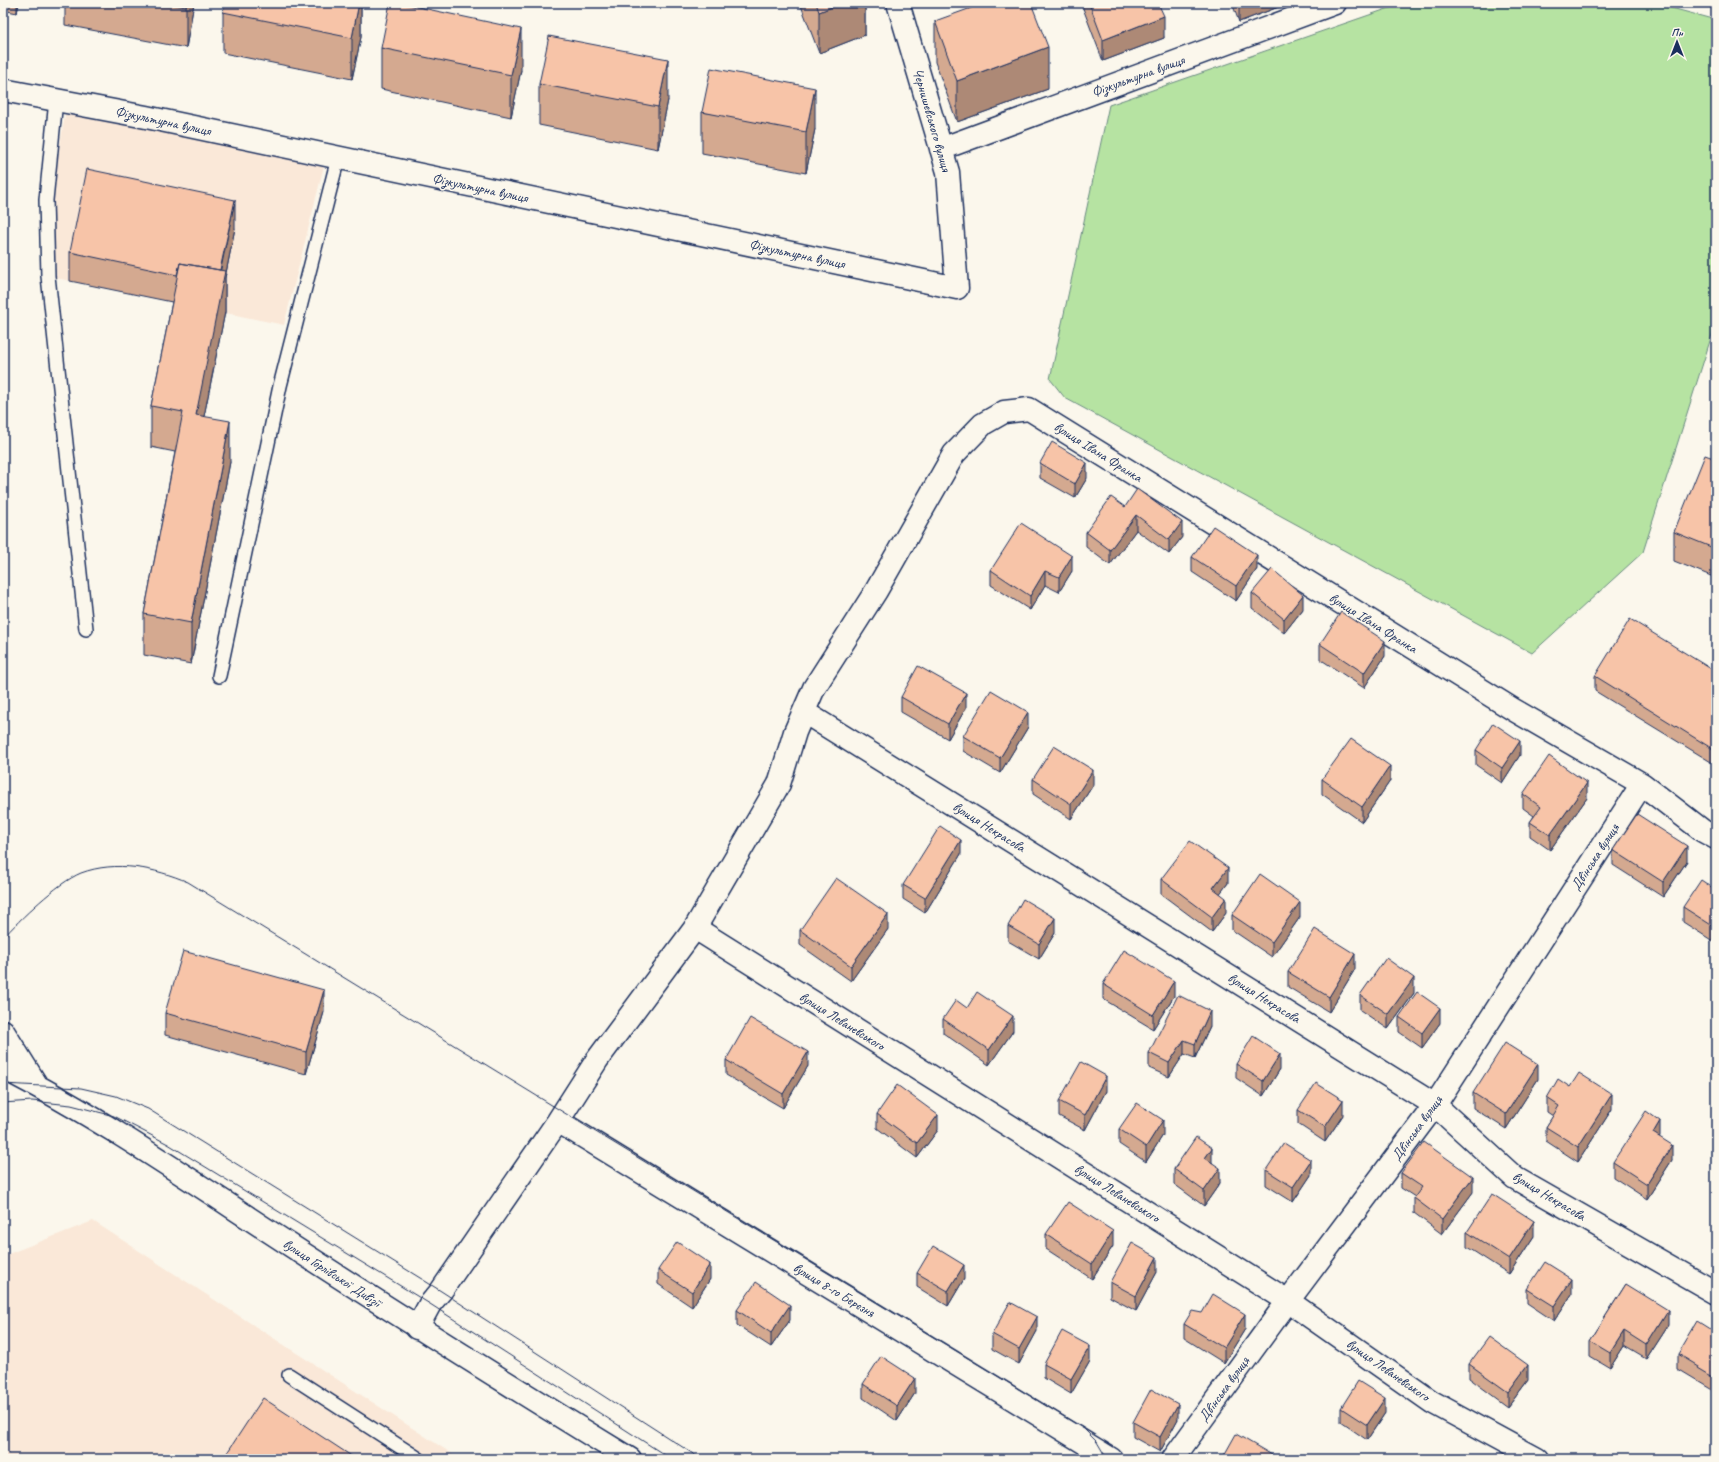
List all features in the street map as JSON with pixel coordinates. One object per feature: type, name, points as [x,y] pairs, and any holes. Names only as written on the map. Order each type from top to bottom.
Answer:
[{"type":"street","name":"Чернишевського вулиця","points":[[898,3],[948,172],[957,288]]},
{"type":"street","name":"Фізкультурна вулиця","points":[[941,149],[1335,3]]},
{"type":"street","name":"Фізкультурна вулиця","points":[[3,90],[146,117],[957,288]]},
{"type":"street","name":"вулиця Івана Франка","points":[[804,712],[814,688],[876,591],[954,454],[983,424],[1004,412],[1029,409],[1514,710],[1642,784],[1703,831],[1716,838]]},
{"type":"street","points":[[417,1328],[430,1304],[441,1291],[558,1121],[597,1060],[695,928],[778,784],[795,732],[804,712]]},
{"type":"street","name":"вулиця Некрасова","points":[[804,712],[1435,1105],[1515,1178],[1716,1293]]},
{"type":"street","name":"Двінська вулиця","points":[[1173,1459],[1288,1301],[1435,1105],[1642,784]]},
{"type":"street","name":"вулиця Леваневського","points":[[695,928],[1288,1301],[1432,1402],[1538,1459]]},
{"type":"street","points":[[3,1031],[36,1084]]},
{"type":"street","name":"вулиця Горлівської Дивізії","points":[[3,1068],[36,1084],[108,1127],[417,1328],[630,1459]]},
{"type":"street","name":"вулиця 8-го Березня","points":[[558,1121],[1111,1459]]},
{"type":"lane","points":[[56,100],[46,200],[48,276],[86,629]]},
{"type":"lane","points":[[219,676],[280,386],[338,158]]},
{"type":"lane","points":[[289,1375],[419,1459]]},
{"type":"shaded area","points":[[66,109],[325,162],[284,325],[56,278],[53,214],[54,180]]},
{"type":"shaded area","points":[[93,1221],[460,1459],[3,1459],[3,1256]]},
{"type":"green space","points":[[1404,3],[1653,3],[1716,20],[1716,322],[1643,552],[1532,653],[1065,398],[1050,379],[1109,105]]},
{"type":"building","points":[[164,3],[186,3],[186,7]]},
{"type":"building","points":[[225,3],[359,3],[352,38],[223,12]]},
{"type":"building","points":[[390,3],[399,3],[521,29],[511,75],[381,48]]},
{"type":"building","points":[[816,3],[842,3],[819,12]]},
{"type":"building","points":[[985,3],[1031,3],[1048,47],[957,81],[935,21]]},
{"type":"building","points":[[1089,3],[1158,3],[1164,16],[1103,40]]},
{"type":"building","points":[[549,36],[668,59],[658,107],[539,84]]},
{"type":"building","points":[[711,68],[815,88],[806,132],[702,112]]},
{"type":"building","points":[[87,169],[235,200],[220,270],[180,263],[177,275],[70,252]]},
{"type":"building","points":[[180,263],[225,271],[196,415],[230,421],[191,623],[144,614],[183,412],[151,406]]},
{"type":"building","points":[[1052,442],[1087,463],[1075,484],[1040,463]]},
{"type":"building","points":[[1705,455],[1716,459],[1716,549],[1674,532]]},
{"type":"building","points":[[1137,489],[1182,522],[1169,540],[1136,515],[1110,550],[1086,532],[1111,497],[1125,507]]},
{"type":"building","points":[[1021,523],[1072,556],[1059,577],[1045,571],[1030,596],[991,570]]},
{"type":"building","points":[[1213,526],[1257,555],[1236,586],[1192,557]]},
{"type":"building","points":[[1272,569],[1303,595],[1284,619],[1252,593]]},
{"type":"building","points":[[1341,612],[1385,641],[1364,673],[1320,644]]},
{"type":"building","points":[[1630,619],[1716,672],[1716,751],[1595,676]]},
{"type":"building","points":[[918,666],[966,693],[948,724],[901,697]]},
{"type":"building","points":[[991,690],[1028,712],[1000,758],[963,736]]},
{"type":"building","points":[[1493,723],[1520,741],[1502,768],[1476,750]]},
{"type":"building","points":[[1351,739],[1390,766],[1362,807],[1322,779]]},
{"type":"building","points":[[1054,746],[1093,770],[1071,804],[1033,779]]},
{"type":"building","points":[[1549,756],[1587,783],[1550,835],[1530,822],[1541,807],[1523,794]]},
{"type":"building","points":[[1637,814],[1687,846],[1663,882],[1613,850]]},
{"type":"building","points":[[940,826],[961,840],[925,898],[903,885]]},
{"type":"building","points":[[1190,841],[1228,868],[1213,888],[1226,898],[1212,917],[1161,879]]},
{"type":"building","points":[[1260,874],[1300,902],[1272,942],[1232,915]]},
{"type":"building","points":[[836,878],[888,914],[851,966],[800,930]]},
{"type":"building","points":[[1701,880],[1716,890],[1716,928],[1683,907]]},
{"type":"building","points":[[1023,899],[1055,918],[1039,944],[1008,926]]},
{"type":"building","points":[[1315,929],[1355,954],[1329,997],[1288,972]]},
{"type":"building","points":[[1124,950],[1174,981],[1153,1015],[1103,984]]},
{"type":"building","points":[[183,951],[324,990],[306,1052],[165,1013]]},
{"type":"building","points":[[1386,958],[1414,978],[1388,1014],[1360,995]]},
{"type":"building","points":[[977,992],[1013,1016],[989,1050],[943,1019],[956,1000],[967,1008]]},
{"type":"building","points":[[1417,992],[1440,1008],[1422,1033],[1399,1017]]},
{"type":"building","points":[[1178,995],[1210,1011],[1195,1044],[1184,1040],[1169,1063],[1149,1053]]},
{"type":"building","points":[[750,1018],[808,1052],[783,1094],[726,1060]]},
{"type":"building","points":[[1253,1036],[1280,1054],[1263,1081],[1236,1064]]},
{"type":"building","points":[[1505,1043],[1538,1064],[1506,1114],[1473,1093]]},
{"type":"building","points":[[1081,1062],[1106,1076],[1085,1115],[1059,1101]]},
{"type":"building","points":[[1579,1073],[1612,1094],[1578,1147],[1546,1127],[1559,1106],[1547,1098],[1558,1079],[1570,1087]]},
{"type":"building","points":[[1316,1083],[1343,1100],[1325,1127],[1298,1110]]},
{"type":"building","points":[[897,1085],[938,1115],[917,1143],[877,1114]]},
{"type":"building","points":[[1137,1103],[1163,1120],[1146,1147],[1119,1129]]},
{"type":"building","points":[[1646,1111],[1660,1121],[1653,1133],[1672,1145],[1647,1184],[1613,1162]]},
{"type":"building","points":[[1196,1137],[1212,1148],[1205,1158],[1220,1168],[1204,1191],[1174,1169]]},
{"type":"building","points":[[1424,1142],[1473,1177],[1442,1219],[1414,1198],[1422,1187],[1401,1173]]},
{"type":"building","points":[[1284,1143],[1311,1160],[1293,1187],[1266,1170]]},
{"type":"building","points":[[1492,1194],[1534,1221],[1509,1259],[1467,1232]]},
{"type":"building","points":[[1068,1202],[1113,1231],[1092,1264],[1046,1234]]},
{"type":"building","points":[[677,1242],[710,1264],[692,1292],[658,1270]]},
{"type":"building","points":[[1132,1243],[1157,1257],[1136,1296],[1110,1282]]},
{"type":"building","points":[[933,1246],[964,1265],[948,1291],[917,1273]]},
{"type":"building","points":[[1545,1262],[1572,1279],[1554,1306],[1527,1289]]},
{"type":"building","points":[[756,1282],[790,1305],[771,1333],[737,1310]]},
{"type":"building","points":[[1626,1284],[1668,1310],[1646,1345],[1624,1331],[1610,1353],[1590,1341]]},
{"type":"building","points":[[1213,1294],[1245,1314],[1224,1348],[1184,1324],[1192,1311],[1202,1313]]},
{"type":"building","points":[[1010,1302],[1037,1317],[1019,1349],[992,1334]]},
{"type":"building","points":[[1697,1322],[1716,1334],[1716,1371],[1713,1375],[1678,1354]]},
{"type":"building","points":[[1062,1331],[1090,1346],[1071,1379],[1044,1364]]},
{"type":"building","points":[[1489,1337],[1528,1365],[1508,1392],[1469,1364]]},
{"type":"building","points":[[881,1356],[915,1378],[897,1406],[863,1384]]},
{"type":"building","points":[[1358,1381],[1385,1398],[1367,1425],[1341,1408]]},
{"type":"building","points":[[1151,1389],[1178,1404],[1160,1437],[1133,1422]]},
{"type":"building","points":[[263,1398],[356,1459],[223,1459]]},
{"type":"building","points":[[1236,1434],[1272,1455],[1269,1459],[1222,1459]]},
{"type":"tram line","points":[[3,938],[19,921],[50,893],[71,878],[94,869],[122,866],[135,867],[162,873],[188,882],[1083,1428],[1097,1442],[1107,1459]]},
{"type":"tram line","points":[[3,1084],[81,1088],[116,1096],[148,1109],[441,1291],[701,1459]]},
{"type":"tram line","points":[[3,1103],[32,1101],[71,1105],[114,1116],[168,1144],[430,1304],[671,1459]]}]
